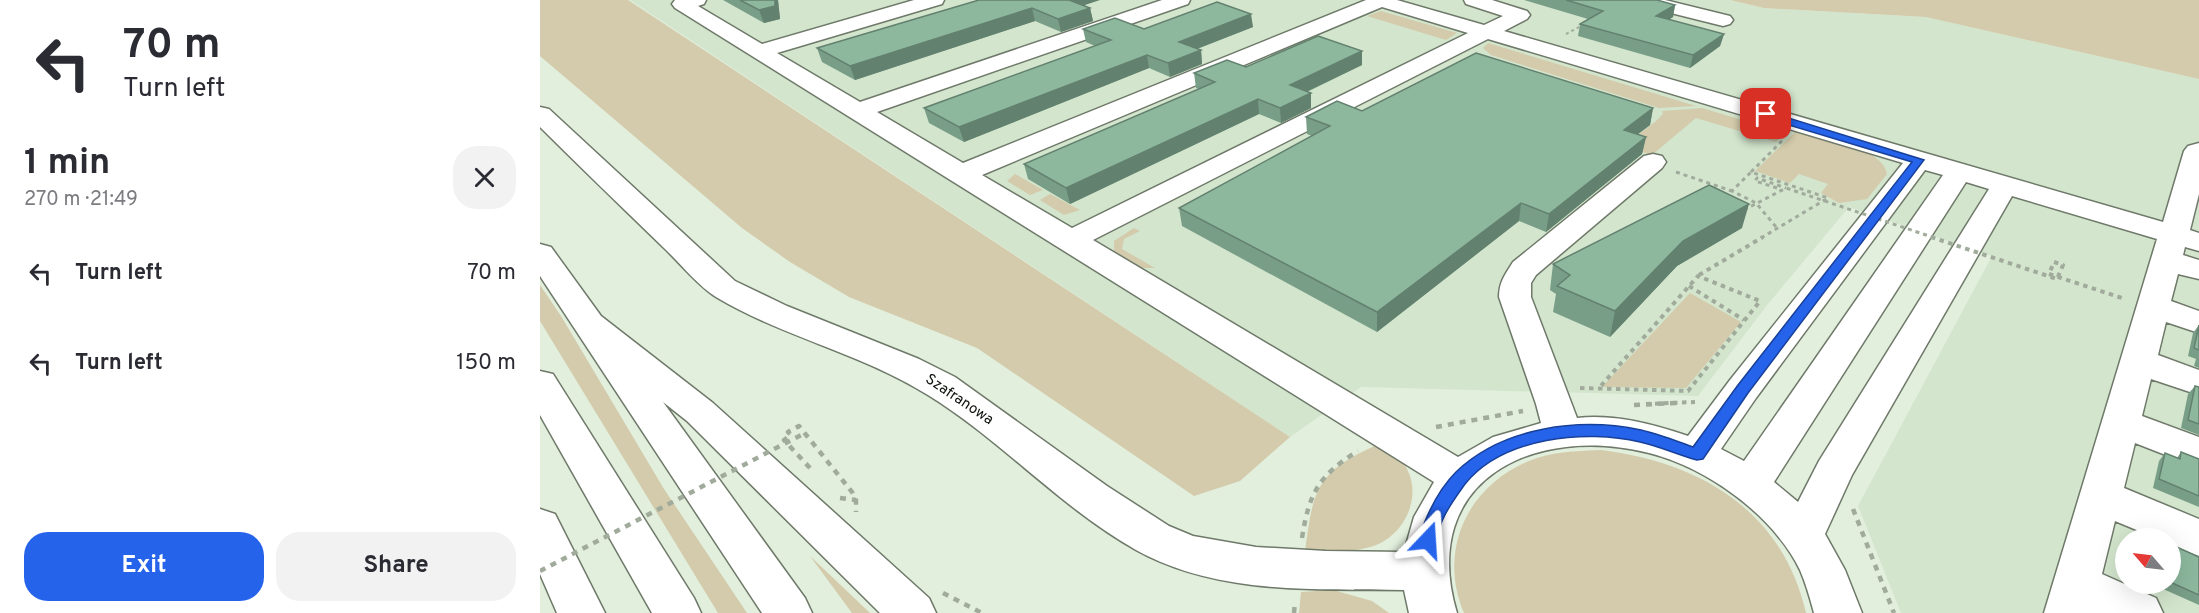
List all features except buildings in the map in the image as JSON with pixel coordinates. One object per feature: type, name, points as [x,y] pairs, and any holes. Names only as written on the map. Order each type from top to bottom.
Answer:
[{"type":"street","points":[[760,51],[935,0]]},
{"type":"street","points":[[858,110],[1181,0]]},
{"type":"street","points":[[963,173],[1380,0],[2004,186],[2188,228]]},
{"type":"street","points":[[1070,240],[1520,15],[1473,0]]},
{"type":"street","points":[[1642,0],[1722,20]]},
{"type":"street","points":[[685,1],[760,51],[1460,478]]},
{"type":"street","name":"Szafranowa","points":[[540,114],[724,288],[756,307],[886,358],[932,380],[973,407],[1070,481],[1159,542],[1188,554],[1218,561],[1264,567],[1425,571]]},
{"type":"street","points":[[2139,613],[2072,598],[2138,360],[2141,304],[2188,228],[2198,148]]},
{"type":"street","points":[[1697,454],[1743,389],[1919,160]]},
{"type":"street","points":[[1562,432],[1515,297],[1515,283],[1524,269],[1653,162]]},
{"type":"street","points":[[1750,485],[1959,172]]},
{"type":"street","points":[[1802,537],[1833,472],[2004,186]]},
{"type":"street","points":[[540,253],[788,613]]},
{"type":"street","points":[[2141,304],[2199,322]]},
{"type":"street","points":[[586,321],[700,412],[912,613]]},
{"type":"street","points":[[2138,360],[2199,382]]},
{"type":"street","points":[[540,383],[677,613]]},
{"type":"street","points":[[2120,422],[2199,453]]},
{"type":"street","points":[[1433,613],[1427,596],[1425,571],[1428,540],[1435,517],[1460,478],[1481,460],[1533,437],[1562,432],[1597,431],[1642,436],[1697,454],[1750,485],[1778,509],[1819,561],[1831,588],[1838,613]]},
{"type":"street","points":[[2100,496],[2199,538]]},
{"type":"street","points":[[540,526],[581,613]]},
{"type":"path","points":[[1562,36],[1592,20]]},
{"type":"path","points":[[1599,388],[1698,276],[1828,198],[1750,172],[1732,191],[1756,204],[1777,228]]},
{"type":"path","points":[[1782,182],[1777,188],[1755,181],[1757,178],[1786,188],[2057,279],[2063,265],[2054,262],[2049,274],[2141,304]]},
{"type":"path","points":[[1735,214],[1786,188]]},
{"type":"path","points":[[1698,276],[1768,304]]},
{"type":"path","points":[[1689,286],[1744,320]]},
{"type":"path","points":[[1548,387],[1688,391],[1760,301]]},
{"type":"path","points":[[1624,405],[1703,402]]},
{"type":"path","points":[[814,473],[784,440],[791,435],[788,432],[799,426],[852,492]]},
{"type":"path","points":[[540,571],[805,433]]},
{"type":"path","points":[[838,498],[855,500]]},
{"type":"path","points":[[1850,502],[1894,613]]},
{"type":"shaded area","points":[[540,0],[628,0],[1290,437],[1240,481],[1194,496],[977,348],[849,297],[790,262],[742,228],[540,56]]},
{"type":"shaded area","points":[[630,0],[1729,0],[1764,8],[1926,17],[2199,79],[2199,613],[1901,613],[1858,506],[1992,256],[1849,207],[1768,304],[1698,396],[1361,387],[1290,437]]},
{"type":"shaded area","points":[[1730,0],[2199,0],[2199,79],[1926,17],[1764,8]]},
{"type":"shaded area","points":[[1381,11],[1457,33],[1446,40],[1367,16]]},
{"type":"shaded area","points":[[1488,43],[1696,106],[1659,108],[1491,55],[1483,48]]},
{"type":"shaded area","points":[[1702,108],[1783,134],[1776,142],[1696,118],[1652,155],[1623,146],[1655,122],[1663,114],[1662,111]]},
{"type":"shaded area","points":[[1798,129],[1864,151],[1884,165],[1887,174],[1867,199],[1839,203],[1821,193],[1828,184],[1799,174],[1790,183],[1755,171]]},
{"type":"shaded area","points":[[1015,174],[1043,190],[1030,195],[1007,181]]},
{"type":"shaded area","points":[[1050,194],[1080,210],[1064,215],[1040,200]]},
{"type":"shaded area","points":[[1134,228],[1140,231],[1124,239],[1122,249],[1155,268],[1142,268],[1114,251],[1114,241]]},
{"type":"shaded area","points":[[540,285],[561,316],[664,489],[747,613],[718,613],[540,321]]},
{"type":"shaded area","points":[[1690,293],[1741,322],[1686,388],[1602,387]]},
{"type":"shaded area","points":[[1379,444],[1402,461],[1411,481],[1411,505],[1400,527],[1392,536],[1370,547],[1346,551],[1305,552],[1311,512],[1322,484],[1342,463]]},
{"type":"shaded area","points":[[1601,450],[1637,456],[1672,466],[1703,480],[1732,498],[1757,520],[1778,546],[1795,577],[1806,613],[1464,613],[1456,588],[1454,564],[1457,541],[1465,519],[1478,499],[1494,482],[1514,468],[1537,458],[1577,451]]},
{"type":"shaded area","points":[[810,556],[870,613],[852,613]]},
{"type":"shaded area","points":[[1333,590],[1372,601],[1389,613],[1299,613],[1301,592]]},
{"type":"route","points":[[1428,540],[1435,517],[1446,496],[1460,478],[1481,460],[1533,437],[1588,430],[1615,432],[1642,436],[1697,454],[1743,389],[1919,160],[1766,114]]}]
